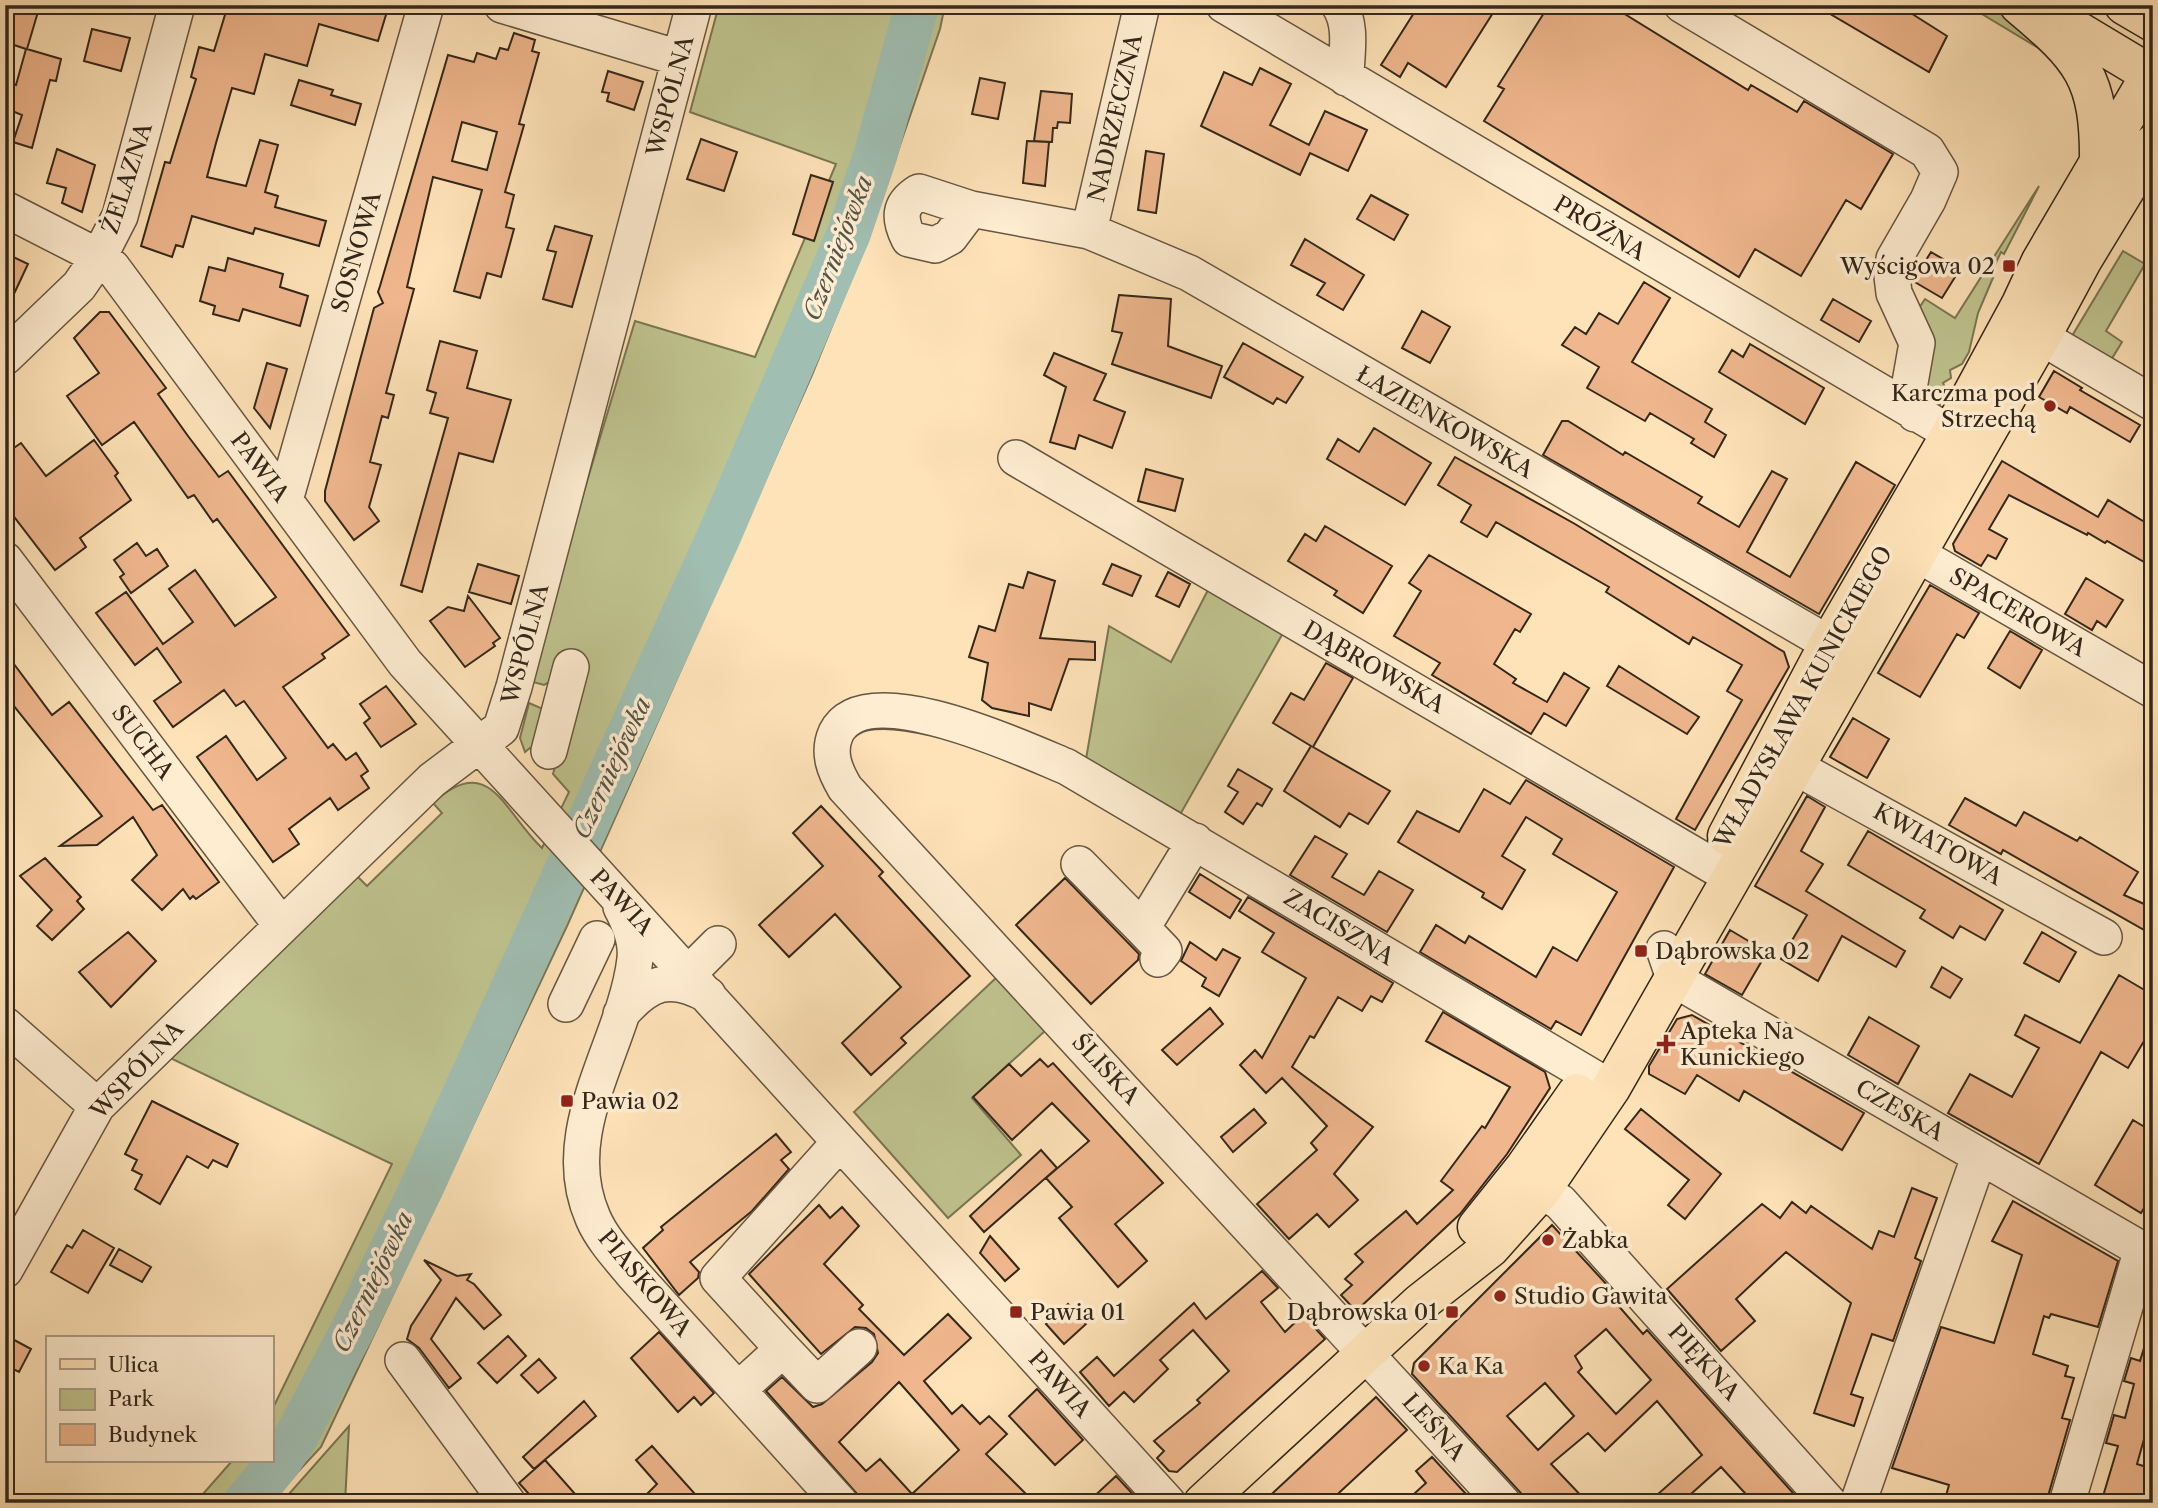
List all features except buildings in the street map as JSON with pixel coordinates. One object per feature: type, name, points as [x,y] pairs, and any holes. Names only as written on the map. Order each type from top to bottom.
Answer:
[{"type":"main road","points":[[2019,5],[2063,42],[2081,65],[2095,98],[2099,163]]},
{"type":"main road","points":[[2035,5],[2152,73]]},
{"type":"main road","name":"WŁADYSŁAWA KUNICKIEGO","points":[[1842,652],[1916,555],[2040,261],[2152,73]]},
{"type":"main road","name":"WŁADYSŁAWA KUNICKIEGO","points":[[1203,1503],[1420,1304],[1446,1264],[1524,1191],[1600,1083],[1722,871],[1842,652],[1879,557],[2041,337],[2082,259],[2152,146]]},
{"type":"street","name":"ŻELAZNA","points":[[5,357],[79,286],[99,257],[120,216],[177,5]]},
{"type":"street","name":"SOSNOWA","points":[[285,500],[426,5]]},
{"type":"street","points":[[502,5],[680,58]]},
{"type":"street","name":"WSPÓLNA","points":[[5,1270],[97,1106],[432,780],[501,728],[694,5]]},
{"type":"street","name":"NADRZECZNA","points":[[1089,231],[1142,5]]},
{"type":"street","name":"PRÓŻNA","points":[[1224,5],[1964,441]]},
{"type":"street","points":[[1339,5],[1345,14],[1348,31],[1346,78]]},
{"type":"street","points":[[1682,5],[1927,150],[1940,172],[1928,200],[1894,259],[1892,276],[1894,292],[1917,343],[1908,394],[1915,414]]},
{"type":"street","name":"PAWIA","points":[[5,209],[99,257],[112,267],[376,625],[479,745],[1168,1503]]},
{"type":"street","name":"ŁAZIENKOWSKA","points":[[971,209],[1089,231],[1189,273],[1842,652]]},
{"type":"street","points":[[2041,337],[2153,403]]},
{"type":"street","name":"DĄBROWSKA","points":[[1016,458],[1722,871]]},
{"type":"street","points":[[1879,557],[1897,551],[1916,555]]},
{"type":"street","name":"SPACEROWA","points":[[1916,555],[2153,690]]},
{"type":"street","name":"SUCHA","points":[[5,560],[281,925]]},
{"type":"street","points":[[549,751],[571,667]]},
{"type":"street","points":[[514,687],[562,702]]},
{"type":"street","name":"ZACISZNA","points":[[829,775],[837,730],[862,714],[880,712],[937,718],[970,728],[1067,767],[1600,1083]]},
{"type":"street","name":"KWIATOWA","points":[[1783,759],[2104,937]]},
{"type":"street","name":"ŚLISKA","points":[[829,775],[984,915],[1366,1352]]},
{"type":"street","points":[[1142,928],[1195,841]]},
{"type":"street","points":[[1079,864],[1164,951],[1158,959]]},
{"type":"street","name":"PIASKOWA","points":[[609,888],[634,940],[636,957],[583,1132],[582,1165],[592,1217],[607,1242],[634,1275],[840,1503]]},
{"type":"street","points":[[566,1004],[597,939]]},
{"type":"street","points":[[582,972],[624,1002],[660,984],[698,984],[718,944]]},
{"type":"street","name":"CZESKA","points":[[1669,964],[1979,1157],[2147,1252]]},
{"type":"street","points":[[5,1025],[97,1106]]},
{"type":"street","points":[[840,1142],[718,1278],[817,1385],[859,1348]]},
{"type":"street","points":[[1858,1503],[1979,1157]]},
{"type":"street","name":"PIĘKNA","points":[[1524,1191],[1560,1202],[1829,1503]]},
{"type":"street","points":[[2067,1503],[2147,1252]]},
{"type":"street","points":[[738,1390],[783,1349]]},
{"type":"street","name":"LEŚNA","points":[[1366,1352],[1503,1503]]},
{"type":"street","points":[[403,1360],[506,1502]]},
{"type":"green space","points":[[719,5],[945,5],[940,29],[868,238],[812,375],[567,926],[321,1447],[269,1503],[195,1503],[231,1462],[273,1462],[273,1408],[392,1164],[168,1057],[352,871],[367,886],[442,813],[433,803],[452,788],[469,783],[483,785],[495,792],[542,848],[569,792],[553,774],[582,664],[544,685],[533,682],[529,675],[635,321],[755,357],[836,164],[690,112]]},
{"type":"green space","points":[[1967,5],[1988,5],[2047,41],[2055,58]]},
{"type":"green space","points":[[2039,186],[2004,254],[2001,252],[1992,271],[1995,273],[1978,313],[1969,352],[1962,364],[1950,370],[1951,378],[1943,383],[1947,392],[1939,406],[1924,404],[1915,314],[1925,299],[1955,318]]},
{"type":"green space","points":[[2123,251],[2145,264],[2106,331],[2122,342],[2111,360],[2072,336]]},
{"type":"green space","points":[[1208,590],[1283,633],[1181,813],[1086,759],[1109,626],[1171,662]]},
{"type":"green space","points":[[529,703],[543,709],[537,751],[530,748],[525,752],[520,738]]},
{"type":"green space","points":[[997,977],[1046,1030],[972,1098],[1021,1155],[948,1218],[854,1112]]},
{"type":"green space","points":[[349,1426],[345,1503],[281,1503]]},
{"type":"waterway","name":"Czerniejówka","points":[[245,1503],[280,1461],[297,1435],[354,1327],[421,1189],[719,536],[849,233],[876,153],[917,5]]},
{"type":"place","name":"Wyścigowa 02","points":[[2009,266]]},
{"type":"place","name":"Karczma pod Strzechą","points":[[2050,406]]},
{"type":"place","name":"Dąbrowska 02","points":[[1641,951]]},
{"type":"place","name":"Apteka Na Kunickiego","points":[[1666,1044]]},
{"type":"place","name":"Pawia 02","points":[[567,1101]]},
{"type":"place","name":"Żabka","points":[[1548,1240]]},
{"type":"place","name":"Studio Gawita","points":[[1500,1296]]},
{"type":"place","name":"Pawia 01","points":[[1016,1312]]},
{"type":"place","name":"Dąbrowska 01","points":[[1452,1312]]},
{"type":"place","name":"Ka Ka","points":[[1424,1366]]}]
